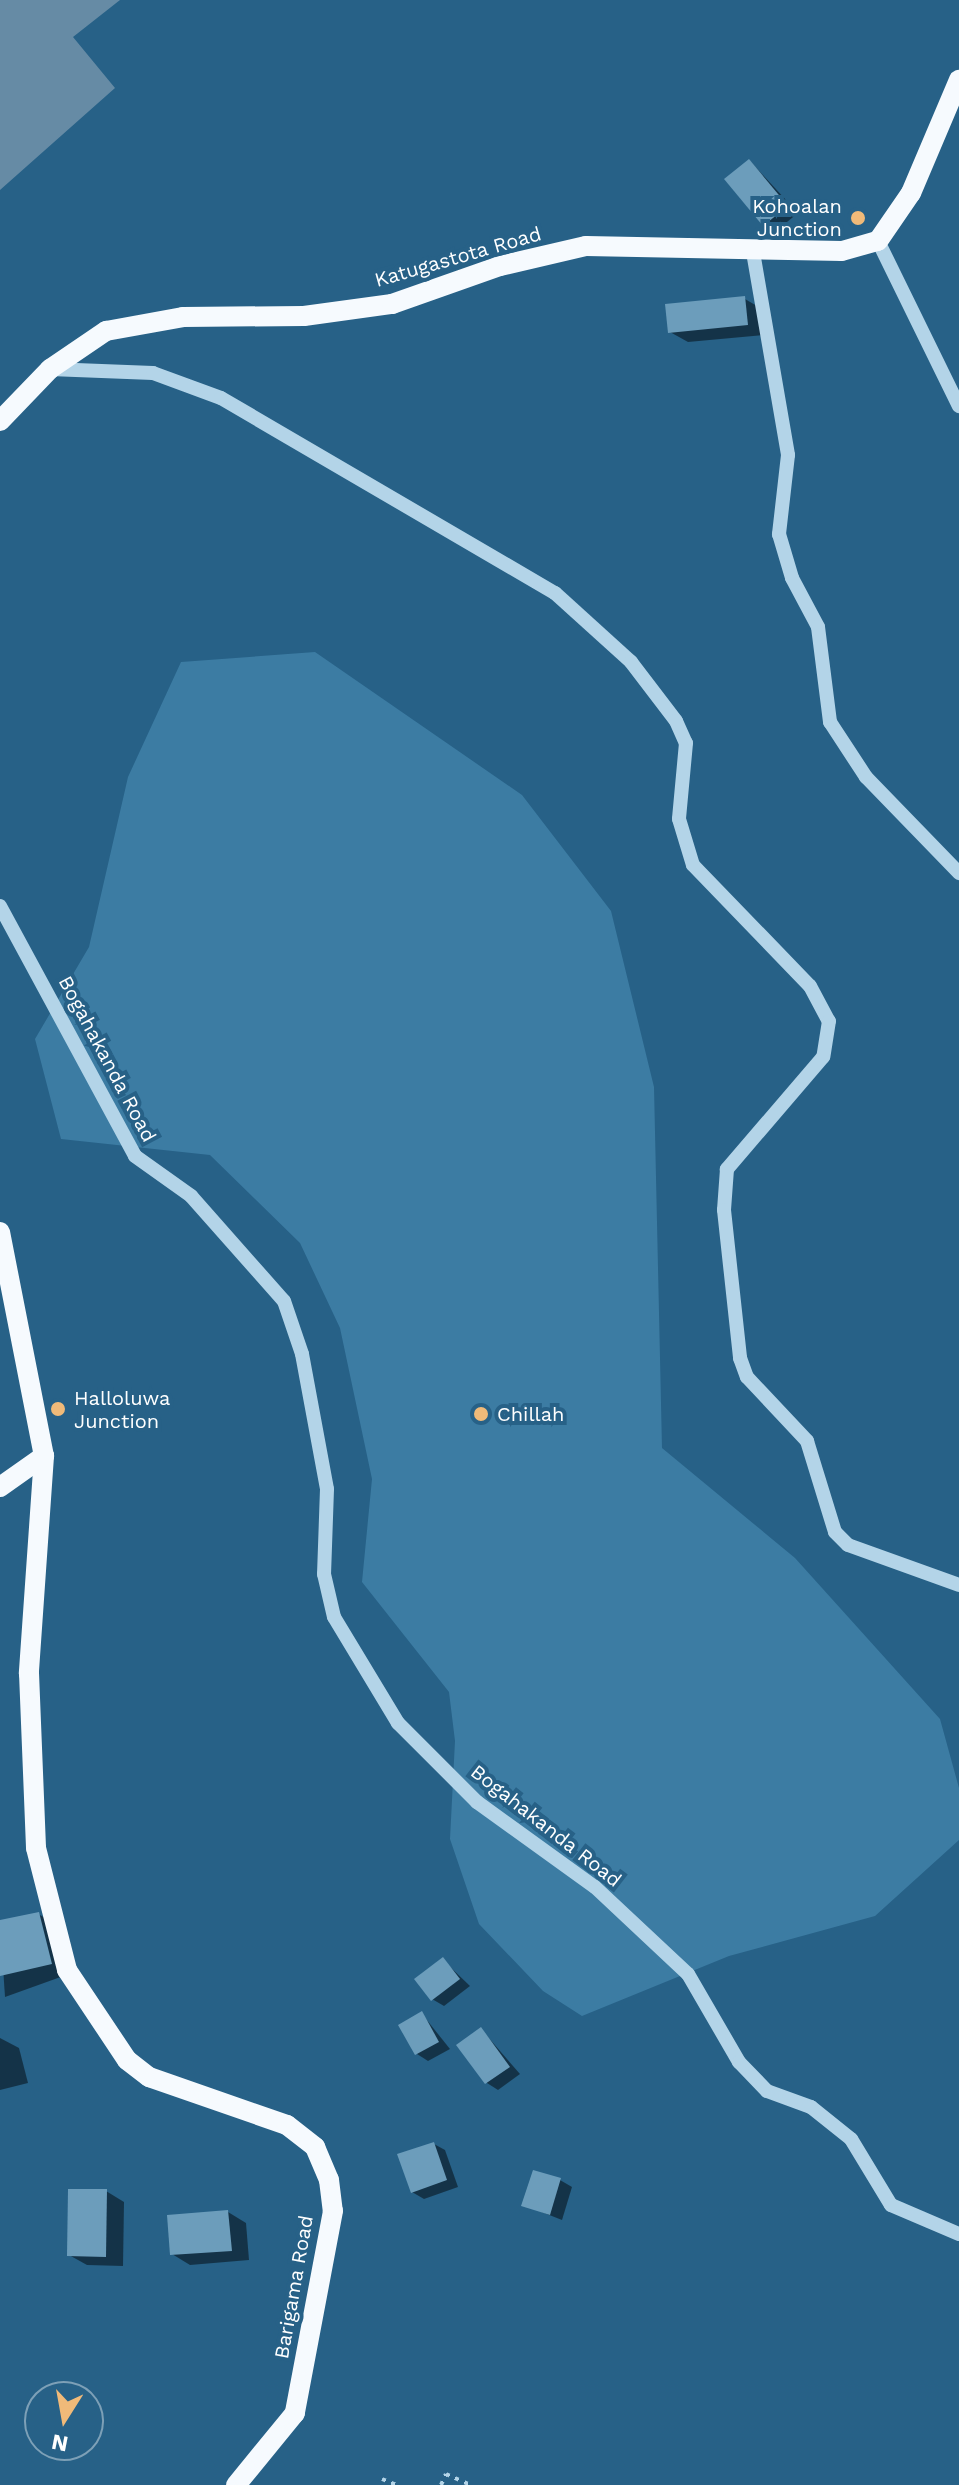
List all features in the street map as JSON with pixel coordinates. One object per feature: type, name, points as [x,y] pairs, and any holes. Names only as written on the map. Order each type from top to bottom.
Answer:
[{"type":"main road","points":[[878,241],[911,193],[959,80]]},
{"type":"main road","name":"Katugastota Road","points":[[0,421],[50,369],[106,331],[183,317],[304,316],[392,304],[500,266],[586,246],[753,252],[842,251],[878,241]]},
{"type":"main road","points":[[0,1232],[44,1456],[0,1487]]},
{"type":"main road","name":"Barigama Road","points":[[44,1456],[29,1673],[36,1848],[67,1970],[127,2060],[149,2077],[287,2125],[315,2147],[329,2180],[333,2211],[295,2413],[236,2485]]},
{"type":"street","points":[[878,241],[959,406]]},
{"type":"street","points":[[753,252],[788,455],[779,534],[792,578],[818,627],[830,722],[866,777],[959,873]]},
{"type":"street","points":[[50,369],[153,373],[221,398],[555,593],[631,662],[676,721],[686,743],[679,819],[693,865],[810,986],[829,1021],[823,1057],[727,1169],[724,1210],[740,1358],[747,1377],[807,1441],[835,1532],[848,1545],[959,1585]]},
{"type":"street","name":"Bogahakanda Road","points":[[0,906],[135,1156],[191,1196],[284,1301],[302,1354],[327,1489],[324,1574],[334,1617],[398,1723],[477,1802],[595,1887],[688,1974],[739,2062],[767,2091],[811,2107],[851,2139],[891,2205],[959,2234]]},
{"type":"path","points":[[441,2485],[446,2474],[471,2485]]},
{"type":"path","points":[[382,2479],[397,2485]]},
{"type":"shaded area","points":[[0,0],[120,0],[73,37],[115,88],[0,190]]},
{"type":"shaded area","points":[[315,652],[522,795],[611,911],[654,1087],[662,1448],[795,1558],[940,1719],[959,1788],[959,1840],[875,1916],[729,1956],[582,2016],[543,1991],[479,1924],[450,1839],[455,1741],[449,1692],[362,1582],[372,1479],[340,1328],[300,1243],[210,1155],[61,1139],[35,1039],[89,947],[128,777],[181,662]]},
{"type":"building","points":[[749,159],[788,206],[763,226],[724,179]]},
{"type":"building","points":[[745,296],[748,325],[668,333],[665,304]]},
{"type":"building","points":[[39,1912],[52,1964],[0,1976],[0,1920]]},
{"type":"building","points":[[443,1957],[460,1979],[431,2001],[414,1979]]},
{"type":"building","points":[[422,2011],[439,2042],[415,2055],[398,2025]]},
{"type":"building","points":[[481,2027],[510,2067],[485,2084],[456,2045]]},
{"type":"building","points":[[434,2142],[447,2180],[411,2193],[397,2154]]},
{"type":"building","points":[[533,2170],[561,2178],[550,2215],[521,2206]]},
{"type":"building","points":[[68,2189],[107,2189],[106,2257],[67,2256]]},
{"type":"building","points":[[228,2210],[232,2251],[170,2255],[167,2215]]},
{"type":"place","name":"Kohoalan Junction","points":[[858,218]]},
{"type":"place","name":"Halloluwa Junction","points":[[58,1409]]},
{"type":"place","name":"Chillah","points":[[481,1414]]}]
